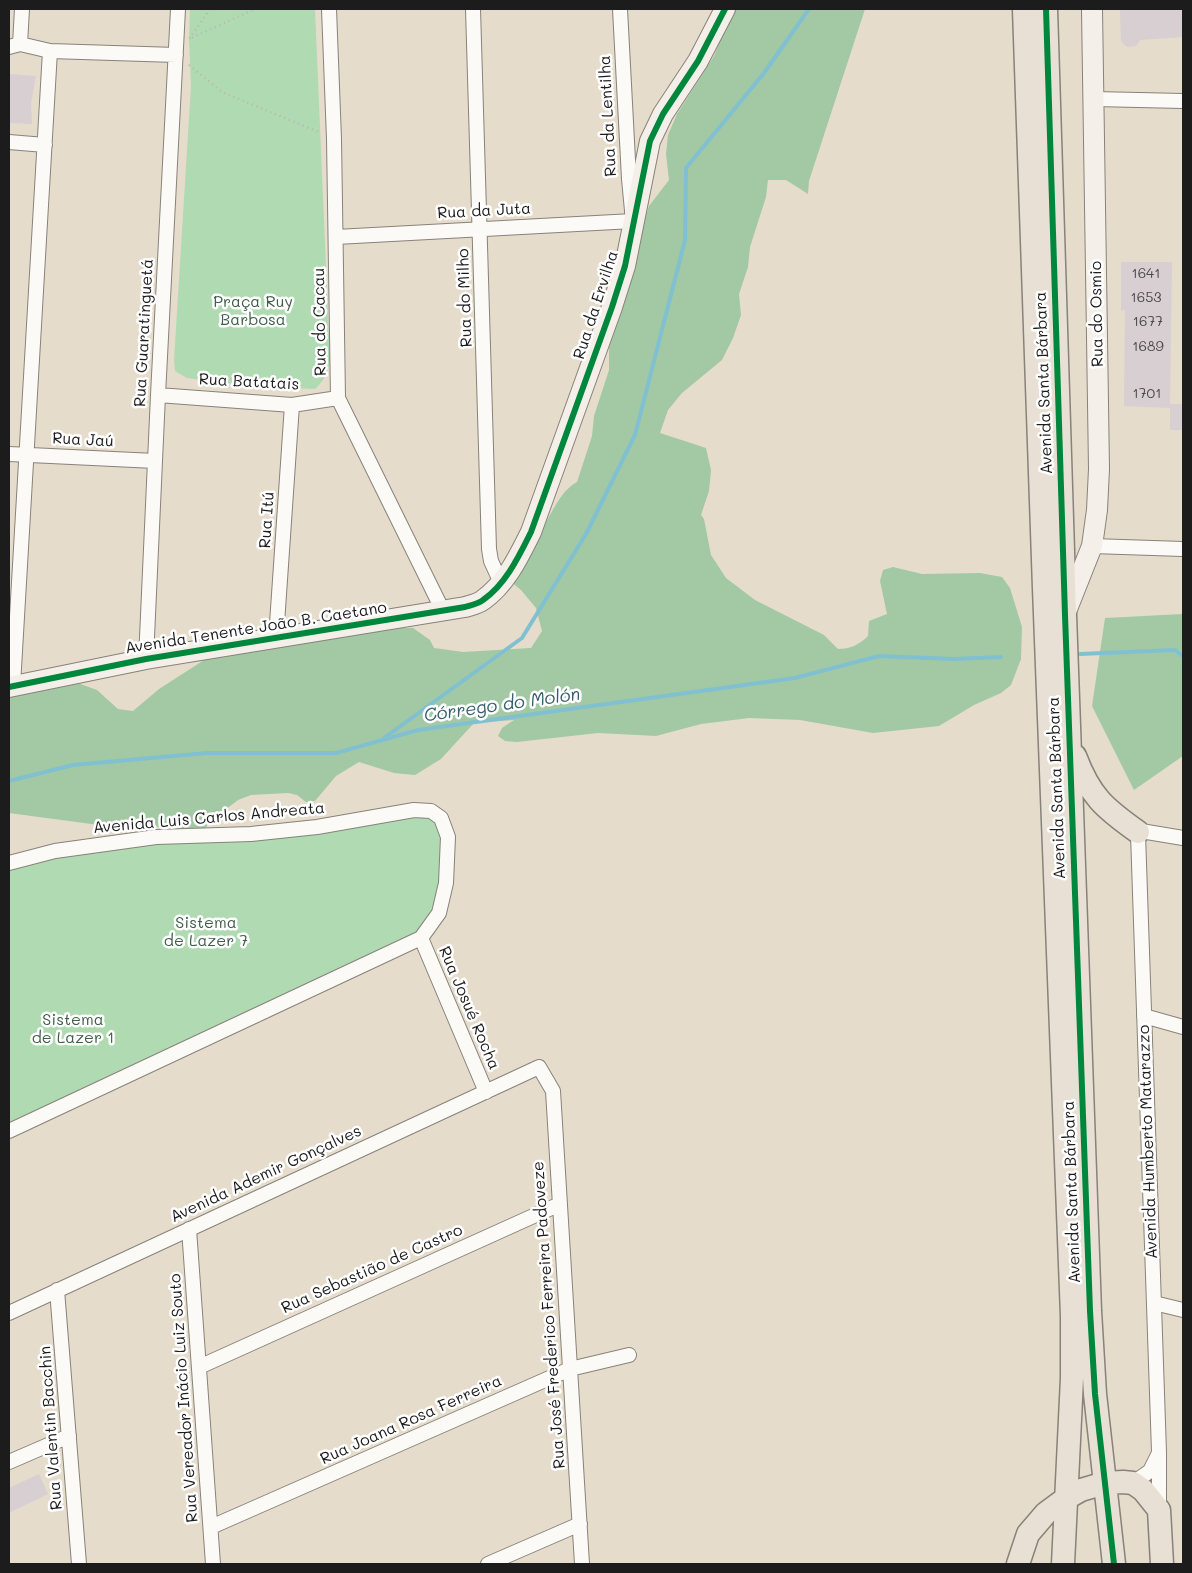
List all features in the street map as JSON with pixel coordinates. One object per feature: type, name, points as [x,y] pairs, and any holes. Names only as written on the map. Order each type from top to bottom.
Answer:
[{"type":"main road","name":"Avenida Santa Bárbara","points":[[1024,9],[1043,568],[1072,1316],[1072,1378],[1063,1564]]},
{"type":"main road","name":"Avenida Santa Bárbara","points":[[1046,9],[1090,1311],[1095,1394],[1114,1564]]},
{"type":"main road","points":[[1070,740],[1082,774],[1092,793],[1112,813],[1138,832]]},
{"type":"main road","points":[[1018,1564],[1028,1534],[1046,1513],[1081,1490],[1106,1483],[1123,1482],[1133,1484],[1143,1490],[1160,1510]]},
{"type":"main road","name":"Avenida Humberto Matarazzo","points":[[1160,1510],[1162,1564]]},
{"type":"street","points":[[22,9],[15,46],[50,51],[176,55]]},
{"type":"street","name":"Rua Guaratinguetá","points":[[146,658],[178,9]]},
{"type":"street","name":"Rua do Cacau","points":[[328,9],[334,139],[338,398],[443,611]]},
{"type":"street","name":"Rua do Milho","points":[[473,9],[489,549],[491,561],[501,583]]},
{"type":"street","name":"Rua da Lentilha","points":[[620,9],[633,221]]},
{"type":"street","name":"Rua da Ervilha","points":[[501,583],[516,562],[531,532],[612,307],[625,266],[650,141],[663,114],[698,61],[725,9]]},
{"type":"street","name":"Rua do Osmio","points":[[1065,615],[1092,546],[1097,510],[1099,469],[1092,9]]},
{"type":"street","points":[[11,686],[50,51]]},
{"type":"street","points":[[1094,99],[1183,101]]},
{"type":"street","points":[[9,142],[45,146]]},
{"type":"street","name":"Rua da Juta","points":[[336,237],[633,221]]},
{"type":"street","name":"Rua Batatais","points":[[158,394],[292,405],[338,398]]},
{"type":"street","name":"Rua Itú","points":[[276,638],[292,405]]},
{"type":"street","name":"Rua Jaú","points":[[9,454],[155,461]]},
{"type":"street","points":[[1092,546],[1183,549]]},
{"type":"street","name":"Avenida Tenente João B. Caetano","points":[[11,686],[146,658],[465,608],[482,601],[501,583]]},
{"type":"street","name":"Avenida Luis Carlos Andreata","points":[[9,863],[55,851],[156,837],[251,834],[317,827],[414,810],[430,811],[441,818],[448,837],[446,883],[438,913],[420,938]]},
{"type":"street","points":[[1138,832],[1183,838]]},
{"type":"street","name":"Avenida Humberto Matarazzo","points":[[1138,832],[1160,1510]]},
{"type":"street","points":[[9,1130],[420,938]]},
{"type":"street","name":"Rua Josué Rocha","points":[[420,938],[486,1092]]},
{"type":"street","points":[[1144,1016],[1183,1027]]},
{"type":"street","name":"Avenida Ademir Gonçalves","points":[[9,1314],[539,1067]]},
{"type":"street","name":"Rua José Frederico Ferreira Padoveze","points":[[539,1067],[553,1091],[582,1564]]},
{"type":"street","name":"Rua Sebastião de Castro","points":[[199,1366],[560,1204]]},
{"type":"street","name":"Rua Vereador Inácio Luiz Souto","points":[[189,1229],[213,1564]]},
{"type":"street","name":"Rua Valentin Bacchin","points":[[57,1290],[79,1564]]},
{"type":"street","points":[[1154,1303],[1183,1310]]},
{"type":"street","name":"Rua Joana Rosa Ferreira","points":[[211,1527],[570,1369],[629,1355]]},
{"type":"street","points":[[9,1462],[69,1436]]},
{"type":"street","points":[[1133,1484],[1150,1471],[1159,1452]]},
{"type":"street","points":[[488,1564],[580,1524]]},
{"type":"path","points":[[210,9],[189,39],[255,9]]},
{"type":"path","points":[[176,55],[222,92],[334,139]]},
{"type":"green space","name":"Praça Ruy Barbosa","points":[[190,9],[315,9],[330,361],[325,376],[315,389],[250,386],[187,378],[175,371],[174,360],[191,86]]},
{"type":"green space","points":[[733,9],[865,9],[809,181],[808,194],[786,180],[768,180],[766,197],[750,247],[748,267],[739,294],[741,315],[733,338],[722,360],[682,393],[668,410],[660,433],[706,448],[711,470],[709,491],[701,515],[704,519],[711,555],[726,578],[755,600],[824,635],[838,649],[854,646],[861,642],[868,636],[869,621],[887,614],[880,581],[883,570],[893,567],[922,574],[980,573],[1002,577],[1010,588],[1022,627],[1021,659],[1011,685],[1001,693],[974,705],[939,726],[873,733],[800,720],[749,718],[701,724],[656,736],[598,733],[517,742],[505,741],[498,736],[502,728],[514,720],[474,723],[441,759],[415,775],[394,773],[359,762],[336,776],[315,801],[306,802],[297,795],[288,793],[251,795],[238,800],[208,823],[204,833],[213,841],[174,828],[120,824],[99,825],[9,813],[9,689],[75,682],[97,690],[118,709],[133,711],[159,689],[215,653],[351,628],[413,628],[430,640],[434,648],[463,652],[531,648],[542,631],[536,608],[521,590],[504,576],[543,528],[565,492],[577,482],[592,436],[594,416],[609,370],[611,324],[649,206],[669,180],[666,154],[668,135],[677,114],[714,56]]},
{"type":"green space","points":[[1183,614],[1183,756],[1134,790],[1092,706],[1105,618]]},
{"type":"green space","name":"Sistema de Lazer 7","points":[[414,810],[441,818],[446,883],[421,938],[9,1131],[9,863],[55,851]]},
{"type":"building","points":[[1120,9],[1183,9],[1183,37],[1140,40],[1136,46],[1127,47],[1121,41]]},
{"type":"building","points":[[9,74],[36,76],[31,103],[32,124],[9,123]]},
{"type":"building","points":[[1121,262],[1172,262],[1170,404],[1183,404],[1183,430],[1170,430],[1170,408],[1124,406],[1125,310],[1121,311]]},
{"type":"building","points":[[39,1474],[48,1494],[9,1513],[9,1488]]},
{"type":"waterway","points":[[384,738],[522,638],[586,534],[635,435],[685,240],[686,168],[764,73],[809,9]]},
{"type":"waterway","points":[[1080,654],[1175,650],[1183,656]]},
{"type":"waterway","name":"Córrego do Molón","points":[[9,781],[73,765],[207,753],[336,753],[418,730],[795,678],[879,656],[953,659],[1001,657]]},
{"type":"cycle path","points":[[9,687],[146,659],[465,607],[483,600],[499,586],[511,569],[531,532],[612,307],[625,266],[650,141],[663,114],[698,61],[725,9]]},
{"type":"cycle path","points":[[1046,9],[1090,1311],[1095,1394],[1114,1564]]},
{"type":"park label","name":"Sistema de Lazer 1","points":[[73,1029]]}]
